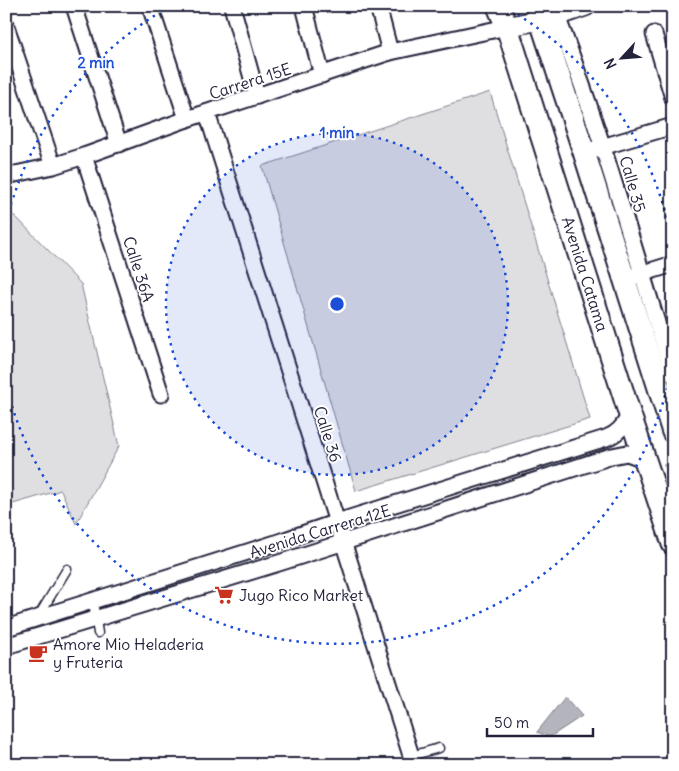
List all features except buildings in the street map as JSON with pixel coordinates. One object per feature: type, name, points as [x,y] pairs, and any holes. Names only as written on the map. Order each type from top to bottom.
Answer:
[{"type":"main road","name":"Avenida Catama","points":[[498,6],[507,27],[644,459],[673,544]]},
{"type":"main road","points":[[547,12],[594,149],[632,276],[673,432]]},
{"type":"street","points":[[74,6],[119,144]]},
{"type":"street","points":[[150,6],[187,119]]},
{"type":"street","points":[[232,6],[258,96]]},
{"type":"street","points":[[304,6],[322,75]]},
{"type":"street","points":[[378,6],[390,52]]},
{"type":"street","points":[[507,27],[547,12],[586,6]]},
{"type":"street","points":[[6,26],[53,166]]},
{"type":"street","name":"Carrera 15E","points":[[6,176],[53,166],[84,156],[187,119],[390,52],[507,27]]},
{"type":"street","points":[[654,34],[673,98]]},
{"type":"street","name":"Calle 36","points":[[207,113],[413,760]]},
{"type":"street","points":[[594,149],[673,126]]},
{"type":"street","name":"Calle 36A","points":[[84,156],[160,394]]},
{"type":"street","points":[[673,264],[632,276],[673,374]]},
{"type":"street","name":"Avenida Carrera 12E","points":[[6,628],[614,436],[630,415]]},
{"type":"street","name":"Avenida Carrera 12E","points":[[6,646],[96,626],[282,562],[612,456],[627,453],[644,459]]},
{"type":"street","points":[[276,543],[282,562]]},
{"type":"lane","points":[[37,619],[67,569]]},
{"type":"lane","points":[[93,602],[96,626]]},
{"type":"lane","points":[[413,760],[439,748]]},
{"type":"shaded area","points":[[490,92],[590,419],[356,491],[262,166]]},
{"type":"shaded area","points":[[6,211],[16,217],[81,284],[119,446],[76,524],[61,490],[6,506]]},
{"type":"shaded area","points":[[565,697],[582,716],[550,737],[537,732]]},
{"type":"place","name":"Jugo Rico Market","points":[[224,595]]},
{"type":"place","name":"Amore Mio Heladeria y Fruteria","points":[[38,653]]}]
